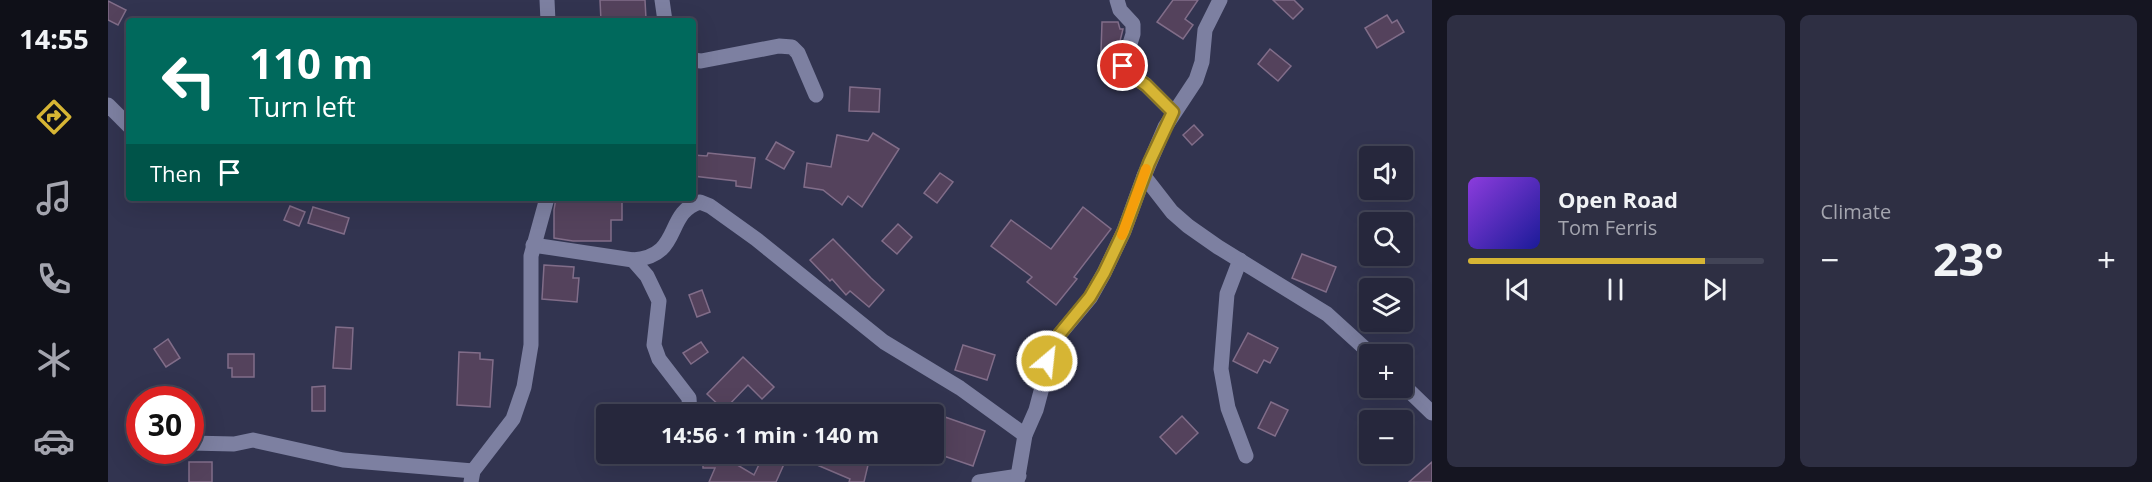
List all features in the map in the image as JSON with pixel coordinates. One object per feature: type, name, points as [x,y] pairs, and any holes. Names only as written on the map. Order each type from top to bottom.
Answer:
[{"type":"street","points":[[547,0],[548,18]]},
{"type":"street","points":[[662,0],[665,18]]},
{"type":"street","points":[[1117,0],[1120,10],[1133,24],[1133,34],[1123,66],[1173,112]]},
{"type":"street","points":[[979,482],[1018,479],[1025,435],[1036,410],[1049,347],[1090,297],[1104,273],[1124,231],[1144,176],[1173,112],[1196,80],[1202,62],[1205,30],[1220,0]]},
{"type":"street","points":[[696,60],[779,46],[792,47],[798,53],[816,95]]},
{"type":"street","points":[[108,105],[126,123]]},
{"type":"street","points":[[1144,176],[1172,212],[1188,226],[1327,314],[1360,344]]},
{"type":"street","points":[[204,443],[234,444],[253,441],[343,460],[472,477],[513,419],[524,387],[531,345],[531,256],[546,201]]},
{"type":"street","points":[[533,245],[633,260],[649,259],[663,250],[684,212],[692,204],[700,201],[756,239],[884,342],[960,388],[1025,435]]},
{"type":"street","points":[[633,260],[647,276],[659,301],[654,345],[659,359],[689,398],[689,404]]},
{"type":"street","points":[[1240,260],[1227,294],[1221,369],[1228,408],[1246,456]]},
{"type":"street","points":[[1413,395],[1432,413]]},
{"type":"building","points":[[600,0],[645,0],[646,18],[601,18]]},
{"type":"building","points":[[1173,0],[1198,0],[1185,19],[1193,25],[1183,39],[1157,22]]},
{"type":"building","points":[[1273,0],[1294,0],[1303,9],[1293,19]]},
{"type":"building","points":[[108,1],[126,10],[118,25],[108,20]]},
{"type":"building","points":[[1387,15],[1392,23],[1397,20],[1404,32],[1377,48],[1365,28]]},
{"type":"building","points":[[1102,22],[1118,22],[1120,29],[1123,29],[1117,53],[1101,52]]},
{"type":"building","points":[[1270,49],[1291,66],[1278,81],[1258,64]]},
{"type":"building","points":[[850,87],[880,89],[879,112],[849,111]]},
{"type":"building","points":[[1194,125],[1203,135],[1192,145],[1183,135]]},
{"type":"building","points":[[873,133],[899,149],[862,207],[848,196],[842,205],[823,190],[804,187],[807,163],[831,167],[837,135],[868,141]]},
{"type":"building","points":[[776,142],[794,152],[784,169],[766,159]]},
{"type":"building","points":[[708,153],[755,158],[751,188],[736,186],[736,181],[696,176],[696,155],[707,156]]},
{"type":"building","points":[[940,173],[953,182],[937,203],[924,193]]},
{"type":"building","points":[[556,201],[622,201],[622,220],[611,220],[611,241],[573,241],[554,238]]},
{"type":"building","points":[[290,206],[305,212],[299,226],[284,220]]},
{"type":"building","points":[[313,207],[349,218],[344,234],[308,223]]},
{"type":"building","points":[[1083,207],[1111,229],[1074,277],[1077,279],[1056,305],[1027,282],[1032,277],[991,246],[1011,220],[1051,249]]},
{"type":"building","points":[[898,224],[912,237],[897,254],[882,241]]},
{"type":"building","points":[[833,239],[884,290],[869,307],[850,291],[846,295],[810,260]]},
{"type":"building","points":[[1302,254],[1336,267],[1326,292],[1292,278]]},
{"type":"building","points":[[544,265],[574,267],[573,278],[579,278],[577,302],[542,299]]},
{"type":"building","points":[[702,290],[710,312],[697,317],[689,295]]},
{"type":"building","points":[[336,327],[353,328],[351,369],[333,368]]},
{"type":"building","points":[[1248,333],[1278,348],[1270,363],[1264,360],[1257,373],[1233,361]]},
{"type":"building","points":[[168,339],[180,358],[166,367],[154,349]]},
{"type":"building","points":[[701,342],[708,352],[691,364],[683,353]]},
{"type":"building","points":[[963,345],[995,355],[987,380],[955,370]]},
{"type":"building","points":[[459,352],[480,353],[480,359],[493,360],[490,407],[457,405]]},
{"type":"building","points":[[228,354],[254,354],[254,377],[232,377],[232,368],[228,368]]},
{"type":"building","points":[[743,357],[774,387],[762,399],[748,385],[730,404],[718,404],[707,394]]},
{"type":"building","points":[[325,386],[325,411],[312,411],[312,387]]},
{"type":"building","points":[[1271,402],[1288,410],[1275,436],[1258,428]]},
{"type":"building","points":[[1182,416],[1198,433],[1176,454],[1160,437]]},
{"type":"building","points":[[945,417],[985,431],[973,466],[944,456]]},
{"type":"building","points":[[212,462],[212,482],[189,482],[189,464]]},
{"type":"building","points":[[1432,462],[1432,482],[1409,482]]},
{"type":"building","points":[[703,464],[736,464],[754,475],[759,464],[784,464],[776,482],[709,482],[715,468],[703,468]]},
{"type":"building","points":[[815,464],[868,465],[864,482],[849,482],[850,479]]},
{"type":"slow traffic","points":[[1122,235],[1146,169]]},
{"type":"route","points":[[1047,361],[1049,347],[1090,297],[1104,273],[1124,231],[1149,163],[1173,112],[1123,66]]}]
